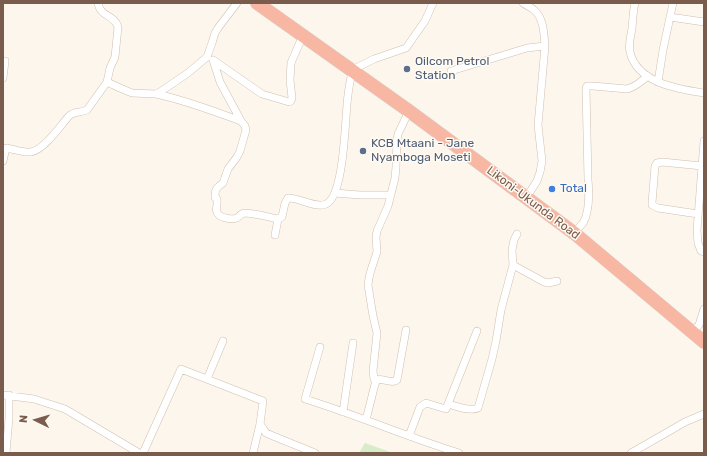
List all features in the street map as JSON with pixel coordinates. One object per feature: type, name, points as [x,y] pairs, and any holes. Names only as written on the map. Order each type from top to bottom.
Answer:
[{"type":"highway","name":"Likoni-Ukunda Road","points":[[257,3],[409,111],[574,233],[704,342]]},
{"type":"street","points":[[3,161],[5,148],[28,152],[39,149],[72,113],[87,110],[107,82],[110,68],[115,57],[118,27],[114,20],[106,16],[100,10],[98,3]]},
{"type":"street","points":[[237,3],[215,33],[210,59],[220,82],[246,128],[237,157],[228,169],[225,181],[216,189],[216,212],[220,216],[231,219],[237,218],[241,214],[245,213],[278,219]]},
{"type":"street","points":[[275,235],[278,219],[282,217],[286,200],[289,198],[321,205],[330,201],[335,193],[340,177],[348,94],[352,70],[406,48],[425,21],[433,3]]},
{"type":"street","points":[[523,3],[538,14],[544,34],[545,46],[538,125],[542,161],[537,181],[526,198]]},
{"type":"street","points":[[635,3],[629,46],[635,64],[648,76],[658,82],[672,87],[704,93]]},
{"type":"street","points":[[658,82],[673,3]]},
{"type":"street","points":[[670,17],[704,22]]},
{"type":"street","points":[[210,59],[262,94],[289,102],[292,98],[290,80],[291,63],[303,35]]},
{"type":"street","points":[[451,71],[527,48],[545,46]]},
{"type":"street","points":[[156,94],[210,59]]},
{"type":"street","points":[[3,78],[5,61]]},
{"type":"street","points":[[574,233],[584,222],[590,193],[588,179],[586,88],[587,86],[593,86],[627,89],[634,87],[648,76]]},
{"type":"street","points":[[107,82],[132,93],[156,94],[202,106],[241,121]]},
{"type":"street","points":[[366,420],[376,382],[373,371],[377,333],[368,284],[370,270],[377,252],[377,231],[391,195],[395,178],[396,140],[409,111]]},
{"type":"street","points":[[704,141],[697,230],[698,243],[701,251],[704,252]]},
{"type":"street","points":[[698,214],[658,208],[652,205],[653,180],[655,166],[659,162],[702,166]]},
{"type":"street","points":[[335,193],[391,195]]},
{"type":"street","points":[[448,404],[470,409],[478,408],[492,359],[501,310],[512,265],[514,240],[517,234]]},
{"type":"street","points":[[512,265],[544,282],[549,283],[557,280]]},
{"type":"street","points":[[692,332],[699,325],[704,309]]},
{"type":"street","points":[[376,382],[378,379],[389,382],[396,381],[406,330]]},
{"type":"street","points":[[409,436],[421,406],[426,403],[446,409],[477,331]]},
{"type":"street","points":[[207,379],[223,341]]},
{"type":"street","points":[[343,412],[353,344]]},
{"type":"street","points":[[320,347],[305,399],[438,447],[459,453]]},
{"type":"street","points":[[143,453],[180,369],[263,401],[260,424],[253,453]]},
{"type":"street","points":[[6,453],[9,418],[6,395],[34,399],[65,409],[139,453]]},
{"type":"street","points":[[630,453],[685,422],[704,414]]},
{"type":"street","points":[[260,424],[266,433],[315,453]]},
{"type":"green space","points":[[365,443],[393,453],[359,453]]},
{"type":"place","name":"Oilcom Petrol Station","points":[[407,69]]},
{"type":"place","name":"KCB Mtaani - Jane Nyamboga Moseti","points":[[363,151]]},
{"type":"place","name":"Total","points":[[552,189]]}]
